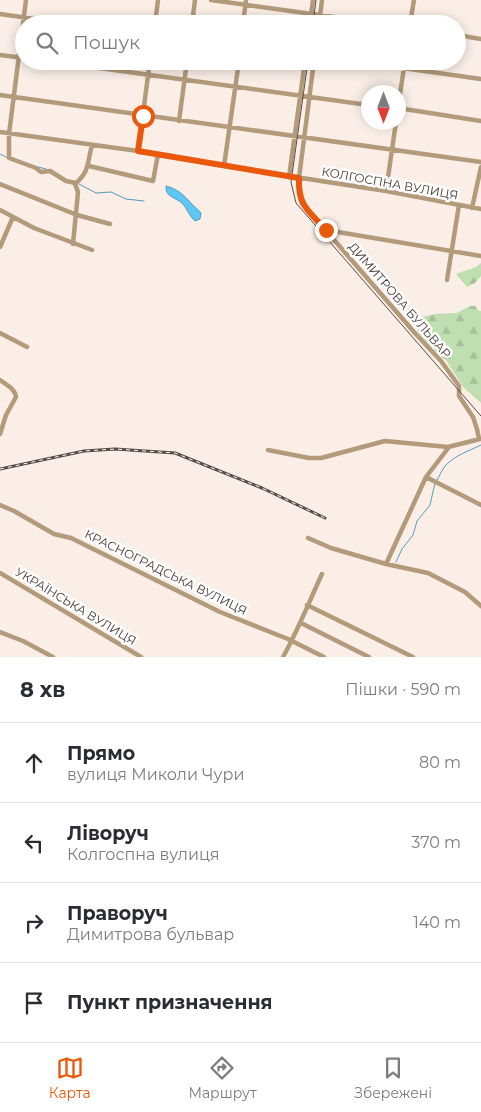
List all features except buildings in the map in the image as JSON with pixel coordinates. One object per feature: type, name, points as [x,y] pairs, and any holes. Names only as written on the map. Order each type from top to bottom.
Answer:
[{"type":"street","points":[[24,15],[26,0]]},
{"type":"street","points":[[156,15],[158,0]]},
{"type":"street","points":[[193,15],[195,0]]},
{"type":"street","points":[[210,0],[246,2],[320,15],[322,0]]},
{"type":"street","points":[[311,14],[313,0]]},
{"type":"street","points":[[412,15],[414,0]]},
{"type":"street","points":[[244,15],[246,2]]},
{"type":"street","points":[[0,14],[15,16]]},
{"type":"street","points":[[466,36],[481,39]]},
{"type":"street","points":[[0,55],[15,57]]},
{"type":"street","points":[[19,70],[9,134],[9,158],[36,168],[41,172],[50,171],[66,181],[76,183]]},
{"type":"street","points":[[112,70],[361,104]]},
{"type":"street","points":[[138,151],[149,70]]},
{"type":"street","points":[[179,121],[186,70]]},
{"type":"street","points":[[224,166],[238,70]]},
{"type":"street","points":[[289,176],[304,70]]},
{"type":"street","name":"ДИМИТРОВА БУЛЬВАР","points":[[313,70],[299,178],[299,193],[302,204],[438,357],[458,384],[459,396],[473,417],[480,439]]},
{"type":"street","points":[[401,85],[404,70]]},
{"type":"street","points":[[418,70],[481,79]]},
{"type":"street","points":[[0,95],[481,162]]},
{"type":"street","points":[[406,109],[481,121]]},
{"type":"street","points":[[386,191],[395,130]]},
{"type":"street","name":"КОЛГОСПНА ВУЛИЦЯ","points":[[0,132],[158,154],[386,191],[481,209]]},
{"type":"street","points":[[76,183],[84,176],[89,166],[88,161],[92,145]]},
{"type":"street","points":[[89,166],[153,181],[158,154]]},
{"type":"street","points":[[472,208],[481,167]]},
{"type":"street","points":[[73,244],[77,214],[78,192],[76,183]]},
{"type":"street","points":[[0,184],[77,214],[110,224]]},
{"type":"street","points":[[446,280],[459,205]]},
{"type":"street","points":[[0,210],[34,228],[92,250]]},
{"type":"street","points":[[0,247],[13,217]]},
{"type":"street","points":[[326,230],[481,256]]},
{"type":"street","points":[[0,332],[27,347]]},
{"type":"street","points":[[0,380],[15,392],[16,398],[3,422],[0,434]]},
{"type":"street","points":[[268,450],[309,458],[321,458],[384,441],[449,447],[480,439]]},
{"type":"street","points":[[386,564],[426,477],[449,447]]},
{"type":"street","points":[[426,477],[481,505]]},
{"type":"street","name":"КРАСНОГРАДСЬКА ВУЛИЦЯ","points":[[0,505],[54,534],[71,538],[220,612],[292,641],[324,657]]},
{"type":"street","points":[[308,538],[330,548],[386,564],[428,573],[461,590],[481,606]]},
{"type":"street","name":"УКРАЇНСЬКА ВУЛИЦЯ","points":[[0,573],[141,657]]},
{"type":"street","points":[[283,657],[301,623],[307,605],[322,574]]},
{"type":"street","points":[[307,605],[413,657]]},
{"type":"street","points":[[301,623],[369,657]]},
{"type":"street","points":[[0,632],[23,641],[53,657]]},
{"type":"green space","points":[[481,263],[481,276],[475,283],[467,287],[456,274],[476,267]]},
{"type":"green space","points":[[470,306],[475,306],[481,311],[481,403],[463,387],[446,360],[421,336],[417,329],[416,318],[456,313]]},
{"type":"water","points":[[166,186],[177,190],[185,197],[201,213],[200,219],[195,221],[182,203],[169,195]]},
{"type":"waterway","points":[[0,154],[8,158]]},
{"type":"waterway","points":[[38,167],[46,169]]},
{"type":"waterway","points":[[79,184],[96,193],[111,192],[126,199],[144,201]]},
{"type":"waterway","points":[[437,480],[449,462],[481,445]]},
{"type":"waterway","points":[[396,562],[402,549],[413,535],[417,521],[430,505],[435,483]]},
{"type":"tram line","points":[[314,15],[316,0]]},
{"type":"tram line","points":[[307,70],[291,182],[296,203],[481,416]]},
{"type":"railway","points":[[0,469],[84,451],[115,449],[175,453],[262,488],[325,518]]},
{"type":"route","points":[[143,116],[138,151],[299,178],[299,193],[302,204],[326,230]]}]
